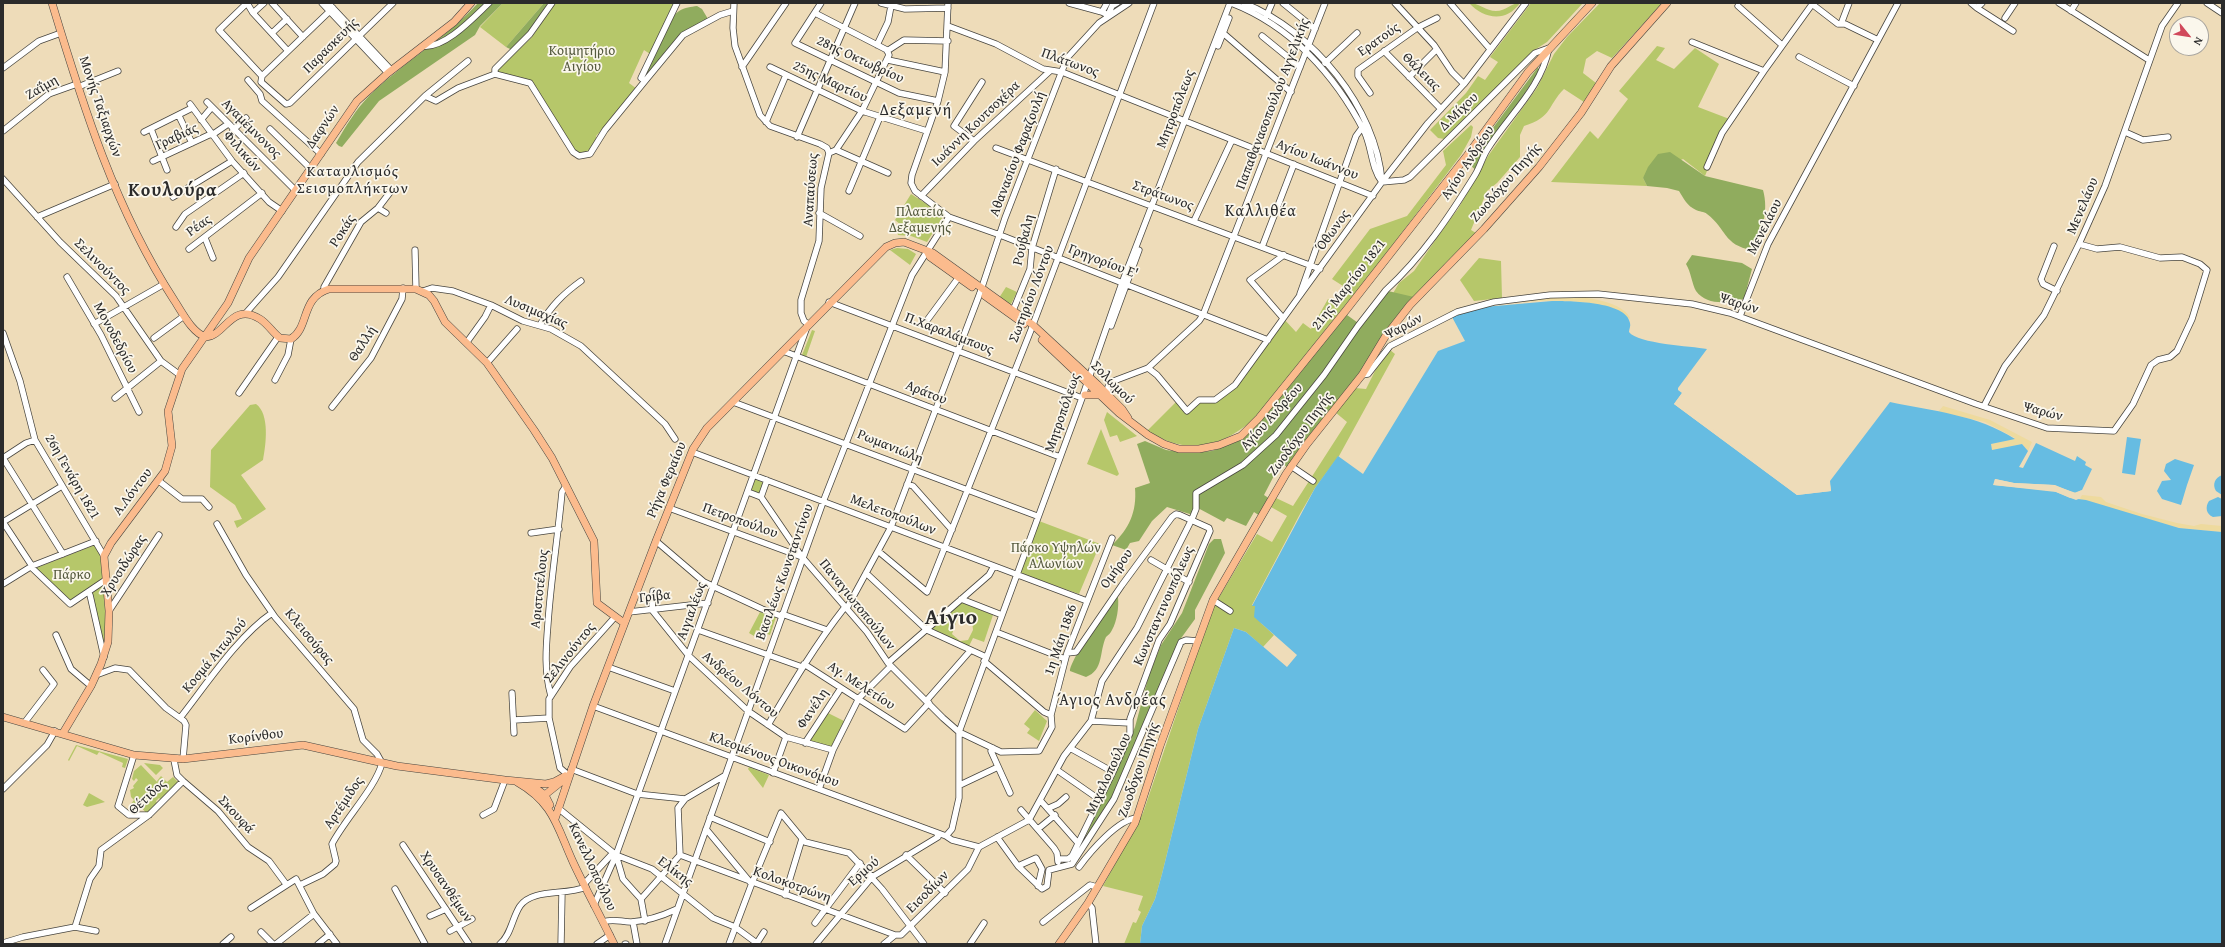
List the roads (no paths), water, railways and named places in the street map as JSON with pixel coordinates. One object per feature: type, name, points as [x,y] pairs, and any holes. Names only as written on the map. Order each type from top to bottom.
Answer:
[{"type":"main road","name":"Μονής Ταξιαρχών","points":[[52,3],[96,143],[131,222],[164,284],[184,316],[200,334],[206,337]]},
{"type":"main road","name":"Δαφνών","points":[[206,337],[228,303],[249,258],[357,101],[389,71],[454,22],[471,3]]},
{"type":"main road","points":[[1549,48],[1592,3]]},
{"type":"main road","name":"Ζωοδόχου Πηγής","points":[[1060,944],[1088,903],[1137,818],[1213,600],[1292,466],[1362,375],[1385,337],[1410,305],[1480,234],[1539,167],[1581,113],[1616,60],[1667,3]]},
{"type":"main road","name":"21ης Μαρτίου 1821","points":[[1128,418],[1156,439],[1179,449],[1213,447],[1231,441],[1246,432],[1346,310],[1549,48]]},
{"type":"main road","name":"Σολωμού","points":[[884,248],[902,242],[933,253],[1032,327],[1088,381],[1108,395],[1128,418]]},
{"type":"main road","name":"Ρήγα Φεραίου","points":[[554,817],[624,623],[692,452],[707,428],[829,302],[884,248]]},
{"type":"main road","name":"Σολωμού","points":[[927,251],[930,257],[959,278],[981,290]]},
{"type":"main road","points":[[206,337],[213,334],[232,318],[245,314],[260,319],[278,337],[284,340],[291,339],[296,334],[312,300],[324,291],[331,289],[403,288],[420,290],[434,301],[445,322],[487,363],[534,430],[555,465],[594,541],[597,603],[624,623]]},
{"type":"main road","name":"Α.Λόντου","points":[[105,553],[159,481],[167,465],[172,446],[168,411],[180,375],[206,337]]},
{"type":"main road","name":"Σολωμού","points":[[1088,381],[1098,395],[1128,418]]},
{"type":"main road","points":[[1084,396],[1098,395]]},
{"type":"main road","points":[[59,732],[91,686],[104,657],[109,632],[105,553]]},
{"type":"main road","name":"Κορίνθου","points":[[3,717],[25,722],[134,755],[174,760],[298,745],[314,746],[382,763],[506,780],[548,784],[568,775]]},
{"type":"main road","points":[[526,782],[544,798],[568,775]]},
{"type":"main road","name":"Κορίνθου","points":[[516,781],[544,798]]},
{"type":"main road","name":"Κανελλοπούλου","points":[[544,798],[614,944]]},
{"type":"street","points":[[288,51],[253,13],[247,3],[219,30],[262,76],[331,10]]},
{"type":"street","points":[[253,13],[264,3]]},
{"type":"street","points":[[272,3],[303,37]]},
{"type":"street","points":[[322,3],[357,36],[389,71]]},
{"type":"street","points":[[328,3],[331,10]]},
{"type":"street","name":"Παρασκευής","points":[[262,76],[261,82],[286,104],[290,103],[357,36],[393,3]]},
{"type":"street","points":[[423,46],[431,47],[444,42],[489,3]]},
{"type":"street","points":[[495,74],[495,69],[530,34],[552,3]]},
{"type":"street","points":[[645,81],[641,78],[676,3]]},
{"type":"street","points":[[734,3],[735,46],[754,102],[766,122]]},
{"type":"street","points":[[742,67],[786,3]]},
{"type":"street","points":[[821,3],[814,13],[888,52]]},
{"type":"street","points":[[797,137],[855,3]]},
{"type":"street","points":[[881,3],[905,9],[948,5],[948,41],[945,72],[938,101],[911,179],[913,188],[921,196]]},
{"type":"street","points":[[1069,3],[1102,12],[1108,16]]},
{"type":"street","points":[[1102,12],[1107,3]]},
{"type":"street","points":[[1108,16],[1112,6],[1117,3]]},
{"type":"street","points":[[1108,16],[1129,3]]},
{"type":"street","name":"Σωτηρίου Λόντου","points":[[878,551],[927,592],[1015,372],[1154,3]]},
{"type":"street","points":[[1233,3],[1266,17]]},
{"type":"street","name":"Μητροπόλεως","points":[[1187,121],[1223,33],[1233,3]]},
{"type":"street","name":"Μητροπόλεως","points":[[946,836],[952,829],[959,798],[959,732],[1037,516],[1084,396],[1088,381],[1124,283],[1233,3]]},
{"type":"street","points":[[1244,3],[1266,17],[1286,34],[1326,63],[1341,82],[1364,125],[1376,175],[1382,182]]},
{"type":"street","points":[[1266,17],[1272,3]]},
{"type":"street","points":[[1283,3],[1315,29]]},
{"type":"street","name":"Παπαθανασοπούλου Αγγελικής","points":[[1148,368],[1199,321],[1203,314],[1325,3]]},
{"type":"street","points":[[1395,3],[1464,84]]},
{"type":"street","points":[[1450,3],[1490,49]]},
{"type":"street","name":"Όθωνος","points":[[1148,368],[1161,380],[1187,411],[1199,400],[1215,400],[1234,385],[1298,300],[1382,182],[1441,109],[1464,84],[1526,3]]},
{"type":"street","points":[[1841,24],[1849,3]]},
{"type":"street","name":"Μενελάου","points":[[1740,316],[1768,244],[1898,3]]},
{"type":"street","points":[[1971,3],[1979,5],[2013,31]]},
{"type":"street","points":[[2005,18],[2014,3]]},
{"type":"street","points":[[2059,3],[2149,60]]},
{"type":"street","points":[[2071,11],[2076,3]]},
{"type":"street","points":[[2207,3],[2222,13]]},
{"type":"street","points":[[1708,167],[1722,133],[1782,45],[1813,4],[1841,24],[1846,24],[1878,40]]},
{"type":"street","name":"Μενελάου","points":[[1984,406],[1993,386],[2005,366],[2044,315],[2057,291],[2105,186],[2162,26],[2176,4]]},
{"type":"street","points":[[877,45],[888,22],[891,6]]},
{"type":"street","points":[[1738,6],[1782,45]]},
{"type":"street","points":[[425,96],[436,101],[458,88],[495,74],[530,83],[566,143],[579,156],[590,154],[605,130],[683,35],[720,15],[733,11]]},
{"type":"street","name":"28ης Οκτωβρίου","points":[[814,13],[796,43],[899,93],[938,101]]},
{"type":"street","name":"Αθανασίου Φαραζουλή","points":[[768,725],[803,666],[827,630],[846,608],[891,527],[981,290],[1005,218],[1069,55],[1091,31],[1108,16]]},
{"type":"street","name":"Ερατούς","points":[[1370,93],[1357,73],[1361,67],[1417,28],[1437,18]]},
{"type":"street","points":[[272,33],[287,19]]},
{"type":"street","name":"Πλάτωνος","points":[[948,26],[996,44],[1050,71],[1062,72],[1187,121]]},
{"type":"street","points":[[3,68],[32,46],[46,38],[61,33]]},
{"type":"street","points":[[1223,33],[1291,92]]},
{"type":"street","points":[[1326,63],[1357,33]]},
{"type":"street","points":[[1262,36],[1300,67]]},
{"type":"street","points":[[888,52],[904,40],[948,41]]},
{"type":"street","points":[[1692,42],[1764,71]]},
{"type":"street","name":"Αγίου Ανδρέου","points":[[1029,820],[1070,748],[1091,721],[1102,681],[1137,628],[1192,519],[1196,507],[1196,493],[1243,465],[1276,435],[1295,413],[1386,290],[1426,248],[1481,164],[1487,150],[1537,80],[1546,64],[1549,48]]},
{"type":"street","name":"Δ.Μίχου","points":[[1382,182],[1404,180],[1410,176],[1535,53],[1549,48]]},
{"type":"street","points":[[1307,49],[1338,87],[1364,125]]},
{"type":"street","points":[[1409,77],[1436,50]]},
{"type":"street","points":[[829,153],[836,150],[862,111],[888,60],[888,52]]},
{"type":"street","name":"Θάλειας","points":[[1384,52],[1441,109]]},
{"type":"street","points":[[1799,56],[1854,86]]},
{"type":"street","points":[[888,60],[945,72]]},
{"type":"street","points":[[245,314],[278,277],[358,162],[425,96],[468,61]]},
{"type":"street","name":"25ης Μαρτίου","points":[[770,67],[786,76],[862,111],[927,131]]},
{"type":"street","name":"Ζαΐμη","points":[[3,131],[49,94],[77,86],[118,71]]},
{"type":"street","name":"Ιωάννη Κουτσοχέρα","points":[[921,196],[974,141],[1050,71]]},
{"type":"street","points":[[766,122],[786,76]]},
{"type":"street","points":[[248,80],[260,94],[262,101],[321,154]]},
{"type":"street","points":[[974,141],[954,126],[982,82]]},
{"type":"street","name":"Αγαμέμνονος","points":[[207,102],[233,130],[296,191]]},
{"type":"street","name":"Φιλικών","points":[[179,116],[191,106],[211,135],[232,161],[269,202],[282,211]]},
{"type":"street","points":[[200,120],[212,107]]},
{"type":"street","points":[[144,132],[179,116],[192,143]]},
{"type":"street","points":[[849,191],[880,117]]},
{"type":"street","points":[[233,130],[246,118]]},
{"type":"street","name":"Αγίου Ιωάννου","points":[[1187,121],[1373,196]]},
{"type":"street","name":"Αναπαύσεως","points":[[766,122],[797,137],[820,144],[827,148],[829,153],[823,174],[819,212],[819,241],[801,300],[804,321],[808,324]]},
{"type":"street","name":"Γραβιάς","points":[[153,161],[211,135],[228,124]]},
{"type":"street","points":[[1298,300],[1356,136],[1364,125]]},
{"type":"street","points":[[151,128],[167,170]]},
{"type":"street","points":[[270,129],[311,169]]},
{"type":"street","points":[[2125,132],[2139,140],[2168,137]]},
{"type":"street","points":[[1194,221],[1232,140]]},
{"type":"street","name":"Στράτωνος","points":[[996,148],[1056,169],[1320,269]]},
{"type":"street","points":[[836,150],[888,173]]},
{"type":"street","points":[[173,197],[232,161]]},
{"type":"street","points":[[1262,247],[1294,164]]},
{"type":"street","name":"Ρούβαλη","points":[[1012,313],[1030,269],[1032,248],[1056,169]]},
{"type":"street","points":[[176,227],[182,217],[244,173]]},
{"type":"street","name":"Σελινούντος","points":[[3,179],[37,217],[124,305],[160,361],[180,375]]},
{"type":"street","points":[[37,217],[115,184]]},
{"type":"street","name":"Ροκάς","points":[[324,291],[331,273],[361,222],[378,208],[391,191]]},
{"type":"street","name":"Ρέας","points":[[189,249],[262,193]]},
{"type":"street","name":"Γρηγορίου Ε'","points":[[921,196],[949,217],[1000,235],[1203,314],[1266,342]]},
{"type":"street","points":[[378,208],[386,213]]},
{"type":"street","points":[[819,212],[860,236]]},
{"type":"street","name":"Βασιλέως Κωνσταντίνου","points":[[665,944],[802,557],[823,502],[912,275],[949,217]]},
{"type":"street","points":[[205,238],[213,258]]},
{"type":"street","name":"Ψαρών","points":[[1362,375],[1368,374],[1390,346],[1457,312],[1494,302],[1569,294],[1621,295],[1692,304],[1740,316],[2047,428],[2114,431],[2133,404],[2150,365],[2158,360],[2170,357],[2180,346],[2192,319],[2207,270],[2200,264],[2182,257],[2160,258],[2120,247],[2097,249],[2079,244]]},
{"type":"street","points":[[2054,246],[2041,279],[2043,284],[2057,291]]},
{"type":"street","points":[[415,250],[420,290]]},
{"type":"street","points":[[1283,318],[1250,280],[1284,255]]},
{"type":"street","name":"Μονοδεδρίου","points":[[67,277],[94,324],[139,412]]},
{"type":"street","points":[[928,319],[959,278]]},
{"type":"street","points":[[540,325],[549,309],[560,297],[581,281]]},
{"type":"street","points":[[94,324],[124,305],[164,284]]},
{"type":"street","name":"Θαλλή","points":[[332,407],[371,358],[402,299],[403,288]]},
{"type":"street","name":"Λυσιμαχίας","points":[[420,290],[432,288],[452,291],[491,305],[524,321],[551,329],[581,346],[665,424],[675,439]]},
{"type":"street","name":"Π.Χαραλάμπους","points":[[829,302],[1015,372],[1084,396]]},
{"type":"street","points":[[467,342],[486,317],[491,305]]},
{"type":"street","points":[[154,338],[184,316]]},
{"type":"street","name":"Αιγιαλέως","points":[[594,905],[689,656],[776,418],[808,324]]},
{"type":"street","points":[[487,363],[517,329]]},
{"type":"street","name":"26η Γενάρη 1821","points":[[3,333],[20,381],[35,440],[96,541],[105,553]]},
{"type":"street","points":[[238,393],[278,337]]},
{"type":"street","points":[[274,380],[288,355],[291,339]]},
{"type":"street","name":"Αράτου","points":[[783,351],[870,383],[936,410],[1060,457]]},
{"type":"street","points":[[115,398],[160,361]]},
{"type":"street","points":[[1108,395],[1108,386],[1114,380],[1148,368]]},
{"type":"street","name":"Ρωμανιώλη","points":[[733,402],[847,443],[1037,516]]},
{"type":"street","points":[[35,440],[26,443],[3,458],[63,554]]},
{"type":"street","name":"Μελετοπούλων","points":[[692,452],[1087,601]]},
{"type":"street","points":[[1292,466],[1313,481]]},
{"type":"street","points":[[748,492],[761,497],[767,480]]},
{"type":"street","points":[[159,481],[182,499],[202,499],[209,507]]},
{"type":"street","points":[[907,484],[913,486],[952,530]]},
{"type":"street","points":[[62,486],[3,522],[31,567],[70,604],[107,579]]},
{"type":"street","name":"Αριστοτέλους","points":[[551,696],[547,676],[546,658],[550,588],[562,492],[566,486]]},
{"type":"street","name":"Παναγιωτοπούλων","points":[[761,497],[802,557],[867,632],[890,664],[959,732],[1001,752],[1039,751]]},
{"type":"street","name":"Πετροπούλου","points":[[669,508],[802,557]]},
{"type":"street","name":"Ομήρου","points":[[1068,655],[1172,517],[1176,514],[1192,519]]},
{"type":"street","name":"Κωνσταντινουπόλεως","points":[[1058,859],[1070,858],[1114,772],[1130,733],[1129,723],[1159,640],[1163,631],[1170,624],[1210,531],[1209,528],[1192,519]]},
{"type":"street","name":"Κλεισούρας","points":[[217,524],[246,575],[272,612],[354,709],[363,740],[377,754],[382,763]]},
{"type":"street","points":[[531,533],[558,529]]},
{"type":"street","name":"Χρυσιδώρας","points":[[109,611],[159,535]]},
{"type":"street","name":"1η Μάη 1886","points":[[1039,751],[1052,727],[1051,715],[1068,655],[1087,601],[1112,538]]},
{"type":"street","points":[[3,584],[31,567],[96,541]]},
{"type":"street","points":[[656,541],[704,582],[762,609],[827,630]]},
{"type":"street","points":[[1151,560],[1189,582]]},
{"type":"street","points":[[819,789],[833,750],[858,698],[890,664],[989,575],[994,566]]},
{"type":"street","points":[[866,573],[927,630],[970,650],[985,659],[1044,712],[1051,715]]},
{"type":"street","points":[[652,610],[653,592]]},
{"type":"street","points":[[90,595],[104,657]]},
{"type":"street","points":[[961,599],[1002,615]]},
{"type":"street","points":[[1213,600],[1230,611]]},
{"type":"street","name":"Γρίβα","points":[[629,612],[708,603]]},
{"type":"street","name":"Ανδρέου Λόντου","points":[[652,610],[689,656],[748,710],[786,737],[833,750]]},
{"type":"street","name":"Κοσμά Αιτωλού","points":[[180,718],[241,642],[262,619],[272,612]]},
{"type":"street","name":"Σελινούντος","points":[[568,775],[560,768],[549,718],[548,706],[551,696],[570,667],[615,617]]},
{"type":"street","name":"Αγ. Μελετίου","points":[[698,630],[803,666],[858,698],[904,729],[928,702]]},
{"type":"street","points":[[996,632],[1068,655]]},
{"type":"street","points":[[56,635],[71,669],[91,686]]},
{"type":"street","name":"Μιχαλοπούλου","points":[[1057,867],[1068,866],[1075,861],[1114,799],[1181,642],[1186,640],[1198,641]]},
{"type":"street","points":[[928,702],[959,666],[970,650]]},
{"type":"street","points":[[608,667],[675,691]]},
{"type":"street","points":[[96,675],[115,668],[129,670],[166,708],[180,718],[186,725],[183,759]]},
{"type":"street","points":[[25,722],[54,684],[43,670]]},
{"type":"street","name":"Φανέλη","points":[[805,743],[841,688]]},
{"type":"street","points":[[512,693],[514,732]]},
{"type":"street","name":"Κλεομένους Οικονόμου","points":[[593,706],[946,836]]},
{"type":"street","points":[[514,720],[549,718]]},
{"type":"street","points":[[1091,721],[1129,723]]},
{"type":"street","points":[[3,789],[59,732]]},
{"type":"street","points":[[773,773],[786,737]]},
{"type":"street","points":[[993,748],[992,751],[998,767],[1010,793]]},
{"type":"street","points":[[1070,748],[1114,772]]},
{"type":"street","points":[[134,755],[118,806],[129,815],[149,815]]},
{"type":"street","name":"Σκουφά","points":[[174,760],[177,775],[182,781],[218,811],[248,847],[269,861],[286,884]]},
{"type":"street","name":"Αρτέμιδος","points":[[300,885],[322,874],[335,864],[336,861],[332,844],[342,824],[374,780],[382,763]]},
{"type":"street","points":[[960,785],[998,767]]},
{"type":"street","points":[[1057,770],[1100,800]]},
{"type":"street","points":[[568,775],[637,794],[685,799]]},
{"type":"street","points":[[641,899],[680,855],[678,808],[685,799],[724,776]]},
{"type":"street","points":[[483,815],[494,809],[506,780]]},
{"type":"street","name":"Θέτιδος","points":[[75,926],[90,878],[99,866],[101,850],[149,815],[182,781]]},
{"type":"street","points":[[1049,808],[1058,804],[1066,797]]},
{"type":"street","points":[[1040,800],[1049,808],[1078,843]]},
{"type":"street","name":"Ελίκης","points":[[558,808],[614,854],[646,866],[662,876],[713,918],[735,927],[757,944]]},
{"type":"street","points":[[997,837],[1018,866],[1038,886],[1042,889],[1046,888],[1048,871],[1057,867],[1058,859],[1054,848],[1021,810]]},
{"type":"street","points":[[729,944],[751,883],[781,814],[805,842],[849,853],[882,889],[924,944]]},
{"type":"street","points":[[1038,829],[1054,815]]},
{"type":"street","points":[[710,817],[770,842]]},
{"type":"street","points":[[1079,867],[1094,847],[1129,818],[1137,818]]},
{"type":"street","points":[[946,836],[952,840],[979,847],[1029,820]]},
{"type":"street","points":[[706,829],[751,883]]},
{"type":"street","name":"Ερμού","points":[[816,944],[872,877],[906,855],[936,840],[938,837],[937,833]]},
{"type":"street","points":[[785,895],[802,839]]},
{"type":"street","name":"Χρυσανθέμων","points":[[403,845],[469,944]]},
{"type":"street","name":"Εισοδίων","points":[[884,944],[896,935],[901,936],[945,893],[970,867],[979,847]]},
{"type":"street","points":[[500,944],[518,910],[525,901],[540,894],[562,893],[585,886],[614,854],[623,879],[641,899],[645,921]]},
{"type":"street","name":"Κολοκοτρώνη","points":[[680,855],[694,862],[896,935]]},
{"type":"street","points":[[906,855],[945,893]]},
{"type":"street","points":[[1018,866],[1036,858],[1042,869],[1038,886]]},
{"type":"street","points":[[815,923],[860,864]]},
{"type":"street","points":[[251,908],[295,879],[300,885],[314,914],[336,944]]},
{"type":"street","points":[[1043,922],[1090,885],[1097,888]]},
{"type":"street","points":[[396,889],[425,944]]},
{"type":"street","points":[[562,893],[562,944]]},
{"type":"street","points":[[1088,903],[1092,908],[1096,944]]},
{"type":"street","points":[[430,916],[446,909]]},
{"type":"street","points":[[603,922],[612,919],[632,922],[645,921],[677,909]]},
{"type":"street","points":[[276,944],[314,914]]},
{"type":"street","points":[[450,931],[472,919]]},
{"type":"street","points":[[632,922],[637,944]]},
{"type":"street","points":[[972,943],[984,924]]},
{"type":"street","points":[[3,943],[75,926],[96,931]]},
{"type":"street","points":[[261,932],[273,944]]},
{"type":"street","points":[[757,944],[764,932]]},
{"type":"street","points":[[318,944],[330,934]]},
{"type":"street","points":[[598,944],[610,935]]},
{"type":"street","points":[[223,944],[231,937]]},
{"type":"water","points":[[1552,301],[1583,302],[1608,306],[1619,310],[1626,316],[1630,324],[1629,332],[1634,336],[1653,342],[1707,349],[1678,388],[1678,390],[1682,393],[1674,404],[1797,495],[1831,491],[1830,481],[1890,402],[1939,411],[1971,419],[2001,431],[2015,439],[1991,444],[1992,450],[2022,444],[2028,451],[2019,467],[2023,468],[2036,443],[2075,461],[2077,456],[2086,462],[2085,465],[2092,469],[2082,490],[2076,493],[2053,485],[2014,483],[1995,479],[1994,485],[2054,491],[2070,498],[2086,500],[2179,528],[2222,532],[2222,944],[1140,944],[1142,926],[1155,899],[1162,874],[1198,729],[1234,628],[1246,632],[1287,667],[1297,655],[1254,617],[1255,606],[1252,606],[1315,488],[1338,456],[1363,474],[1438,351],[1465,341],[1452,317],[1484,307]]},
{"type":"water","points":[[2127,437],[2141,439],[2135,475],[2122,473]]},
{"type":"water","points":[[2175,459],[2194,465],[2181,505],[2162,499],[2157,491],[2162,481],[2171,480],[2164,471],[2166,464]]},
{"type":"water","points":[[2222,475],[2222,495],[2216,491],[2214,484]]},
{"type":"water","points":[[2218,497],[2222,499],[2222,516],[2213,517],[2208,512],[2207,506],[2209,501]]},
{"type":"district","name":"Δεξαμενή","points":[[916,111]]},
{"type":"district","name":"Καταυλισμός Σεισμοπλήκτων","points":[[353,180]]},
{"type":"district","name":"Κουλούρα","points":[[173,191]]},
{"type":"district","name":"Καλλιθέα","points":[[1261,212]]},
{"type":"district","name":"Αίγιο","points":[[951,618]]},
{"type":"district","name":"Άγιος Ανδρέας","points":[[1112,701]]},
{"type":"park label","name":"Κοιμητήριο Αιγίου","points":[[582,60]]},
{"type":"park label","name":"Πλατεία Δεξαμενής","points":[[920,220]]},
{"type":"park label","name":"Πάρκο Υψηλών Αλωνίων","points":[[1056,556]]},
{"type":"park label","name":"Πάρκο","points":[[72,575]]}]
